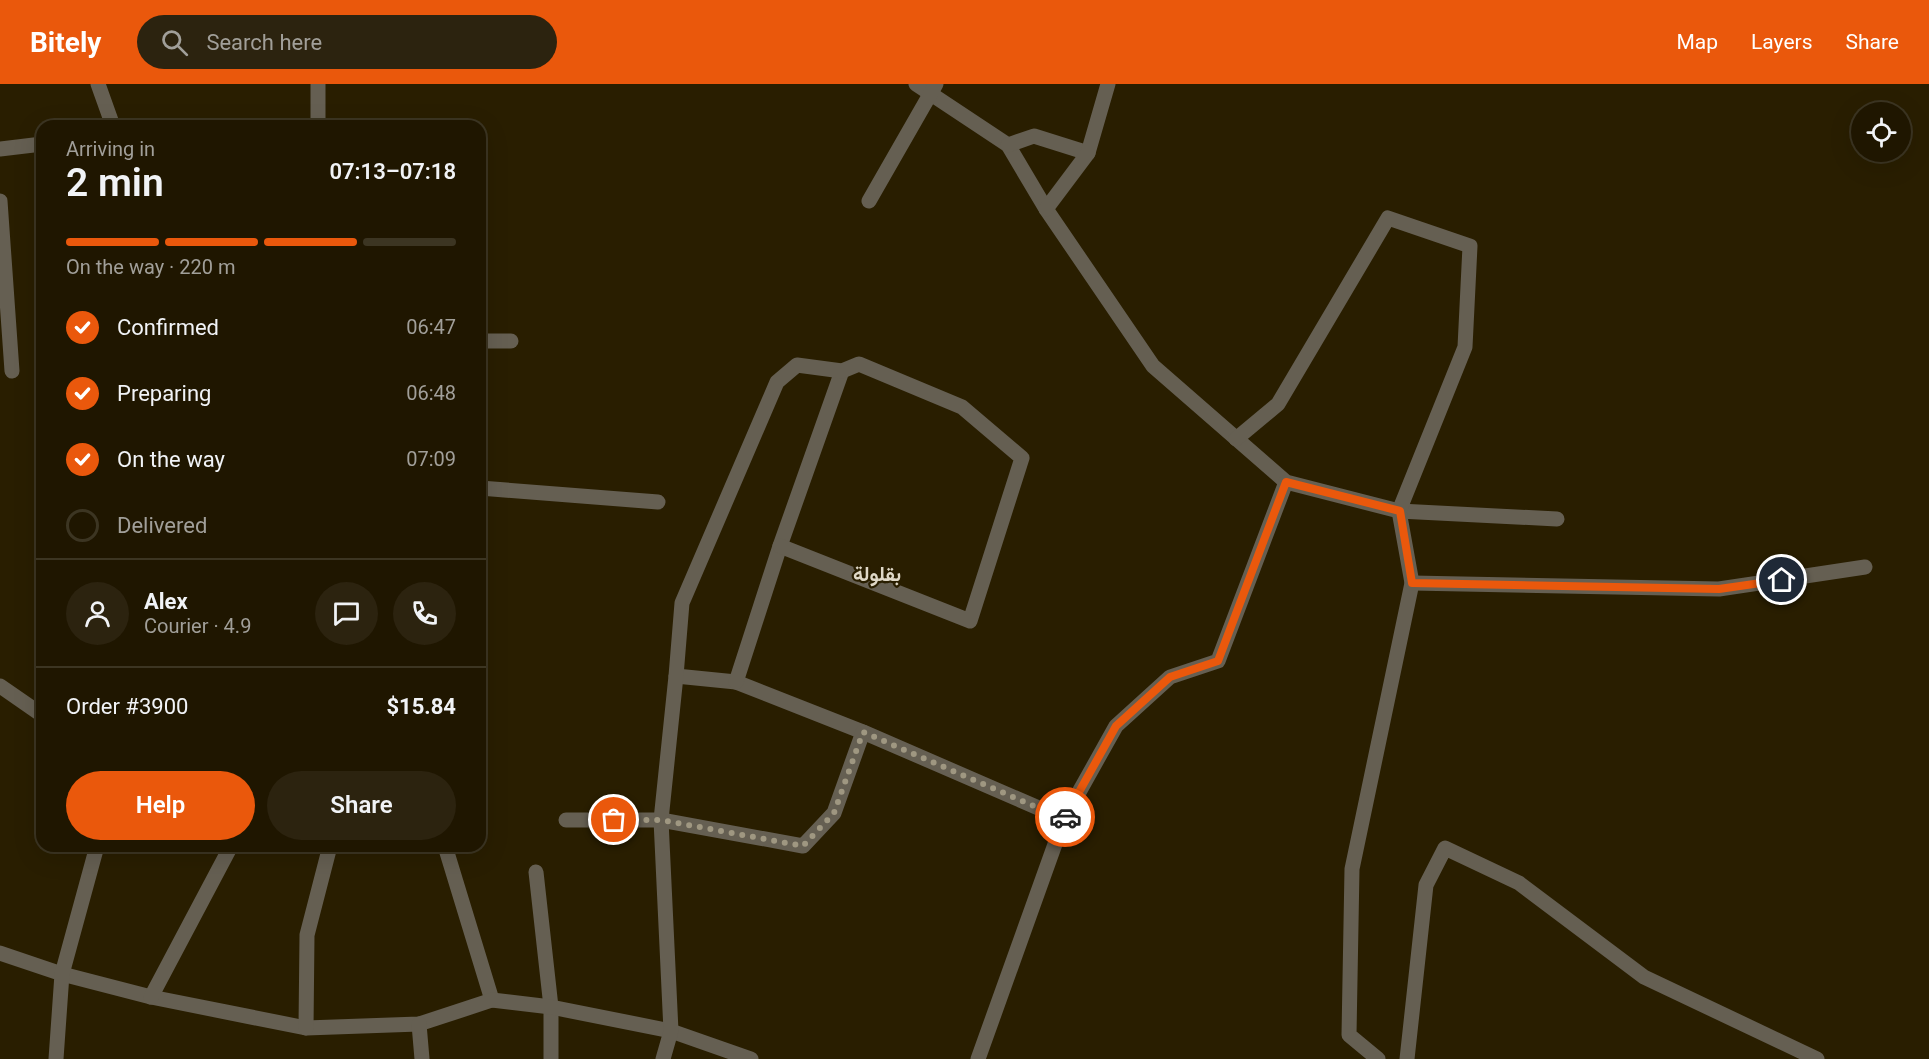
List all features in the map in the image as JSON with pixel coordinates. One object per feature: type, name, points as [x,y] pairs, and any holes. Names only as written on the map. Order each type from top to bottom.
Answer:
[{"type":"street","points":[[98,84],[111,120]]},
{"type":"street","points":[[318,84],[318,120]]},
{"type":"street","points":[[916,84],[933,88],[1008,145],[1046,209],[1153,366],[1286,482],[1400,511],[1557,519]]},
{"type":"street","points":[[1046,209],[1088,153],[1108,84]]},
{"type":"street","points":[[869,201],[933,88]]},
{"type":"street","points":[[1008,145],[1034,136],[1088,153]]},
{"type":"street","points":[[0,149],[36,145]]},
{"type":"street","points":[[0,201],[12,371]]},
{"type":"street","points":[[1236,439],[1278,404],[1388,218],[1470,246],[1465,347],[1400,511],[1412,583],[1352,869],[1349,1035],[1378,1059]]},
{"type":"street","points":[[486,341],[511,341]]},
{"type":"street","points":[[663,1059],[671,1032],[661,820],[681,603],[777,382],[797,365],[842,371],[859,364],[962,407],[1022,458],[970,621],[780,546]]},
{"type":"street","points":[[736,682],[780,546],[842,371]]},
{"type":"street","points":[[978,1059],[1064,819],[1116,726],[1170,677],[1218,661],[1286,482]]},
{"type":"street","points":[[486,488],[658,502]]},
{"type":"street","points":[[1412,583],[1719,589],[1866,567]]},
{"type":"street","points":[[676,676],[736,682],[863,732],[1064,819]]},
{"type":"street","points":[[0,686],[36,711]]},
{"type":"street","points":[[566,820],[661,820],[803,846],[834,813],[863,732]]},
{"type":"street","points":[[1407,1059],[1426,885],[1445,848],[1519,883],[1644,977],[1817,1059]]},
{"type":"street","points":[[56,1059],[62,974],[95,852]]},
{"type":"street","points":[[151,997],[228,852]]},
{"type":"street","points":[[306,1029],[307,935],[328,852]]},
{"type":"street","points":[[447,852],[492,1000]]},
{"type":"street","points":[[536,872],[551,1007],[551,1059]]},
{"type":"street","points":[[0,953],[62,974],[151,997],[306,1029],[419,1024],[492,1000],[551,1007],[671,1032],[751,1059]]},
{"type":"street","points":[[419,1024],[422,1059]]},
{"type":"way so far","points":[[614,820],[661,820],[803,846],[834,813],[863,732],[1064,819],[1065,817]]},
{"type":"district","name":"بقلولة","points":[[877,574]]},
{"type":"route","points":[[1065,817],[1116,726],[1170,677],[1218,661],[1286,482],[1400,511],[1412,583],[1719,589],[1782,580]]}]
